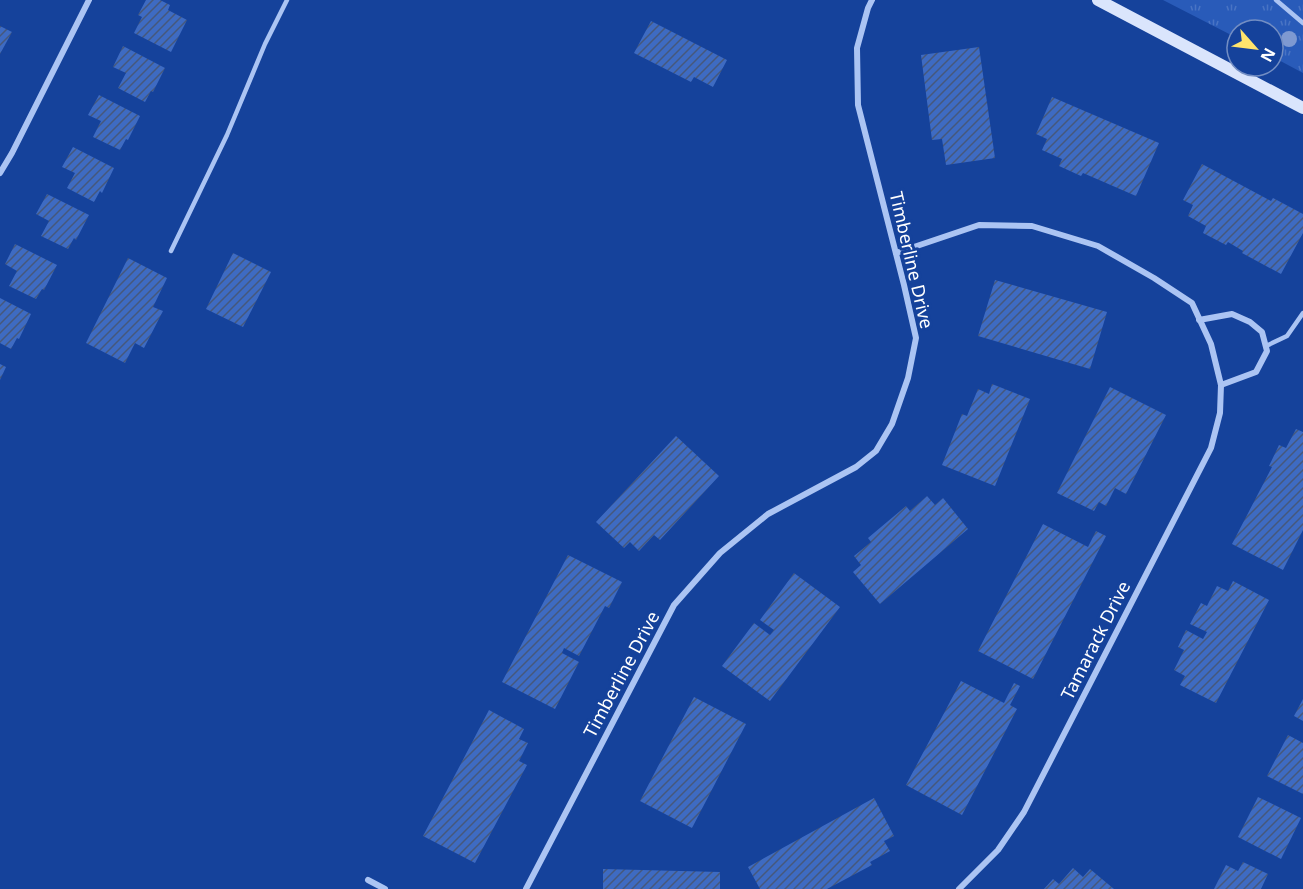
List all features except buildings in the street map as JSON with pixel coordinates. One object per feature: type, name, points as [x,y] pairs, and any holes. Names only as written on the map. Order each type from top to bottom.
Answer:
[{"type":"street","points":[[0,173],[89,0]]},
{"type":"street","name":"Timberline Drive","points":[[526,889],[674,604],[720,553],[768,514],[856,467],[876,451],[892,424],[908,378],[916,338],[858,105],[857,48],[872,0]]},
{"type":"street","points":[[1098,0],[1303,108]]},
{"type":"street","name":"Tamarack Drive","points":[[896,253],[979,225],[1032,226],[1098,246],[1155,278],[1191,303],[1211,344],[1221,385],[1220,413],[1211,448],[1024,812],[998,850],[958,889]]},
{"type":"street","points":[[1199,320],[1232,314],[1250,322],[1262,332],[1267,351],[1256,372],[1221,385]]},
{"type":"street","points":[[368,880],[386,889]]},
{"type":"lane","points":[[171,251],[227,135],[265,44],[287,0]]},
{"type":"lane","points":[[1276,0],[1303,23]]},
{"type":"lane","points":[[1266,346],[1287,336],[1303,313]]},
{"type":"green space","points":[[1163,0],[1303,0],[1303,73],[1285,63],[1285,18],[1225,18],[1225,32]]}]
